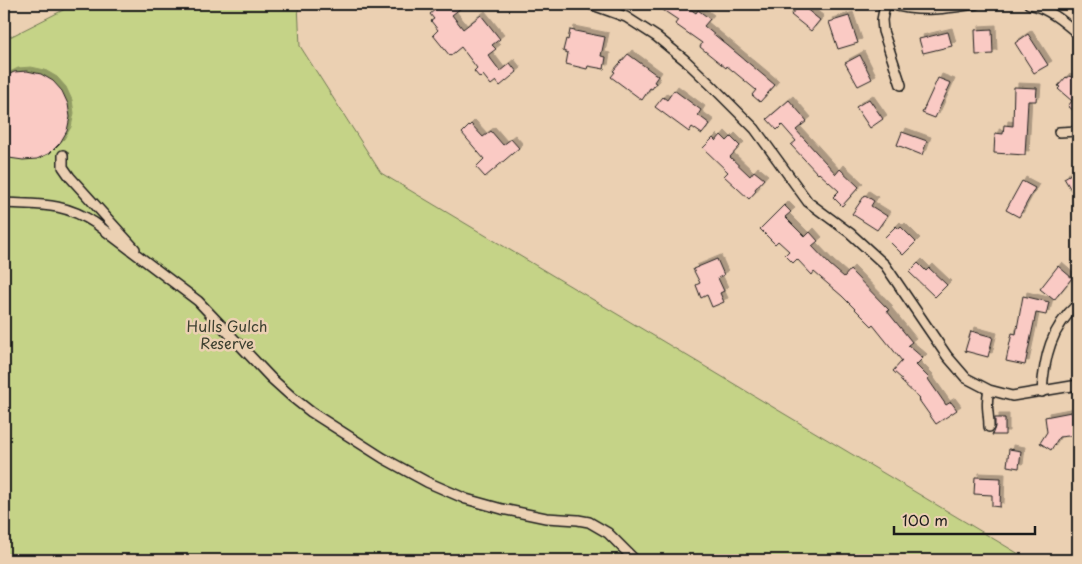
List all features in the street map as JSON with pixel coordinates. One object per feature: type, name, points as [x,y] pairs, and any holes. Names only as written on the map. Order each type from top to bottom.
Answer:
[{"type":"street","points":[[590,4],[626,17],[657,37],[685,60],[755,129],[808,202],[850,233],[885,265],[947,356],[966,378],[990,390],[1012,396],[1078,385]]},
{"type":"street","points":[[885,4],[882,20],[884,32],[900,85]]},
{"type":"street","points":[[889,4],[908,9],[937,9],[976,4]]},
{"type":"street","points":[[1029,4],[1041,7],[1054,14],[1078,34]]},
{"type":"street","points":[[1059,132],[1078,131]]},
{"type":"street","points":[[64,155],[63,168],[144,261]]},
{"type":"street","points":[[4,202],[60,206],[80,214],[198,301],[271,378],[292,397],[311,412],[383,458],[427,482],[466,499],[537,516],[589,522],[608,533],[635,560]]},
{"type":"street","points":[[1042,392],[1046,354],[1054,334],[1067,313],[1078,304]]},
{"type":"street","points":[[989,427],[986,401],[990,390]]},
{"type":"green space","name":"Hulls Gulch Reserve","points":[[75,4],[298,4],[300,46],[381,173],[1029,560],[4,560],[4,40]]},
{"type":"building","points":[[442,4],[466,4],[452,15],[463,29],[481,15],[500,39],[492,45],[496,49],[488,55],[500,71],[510,63],[517,72],[500,86],[496,81],[491,85],[483,75],[480,78],[474,71],[477,68],[461,47],[450,56],[433,35],[438,30],[431,21],[434,19],[430,14]]},
{"type":"building","points":[[654,4],[683,4],[696,13],[698,10],[710,19],[704,26],[775,85],[760,102],[752,95],[756,90],[700,47],[702,43],[675,24],[678,20]]},
{"type":"building","points":[[800,4],[820,20],[811,31],[791,15]]},
{"type":"building","points":[[849,16],[858,43],[838,49],[829,22]]},
{"type":"building","points":[[992,29],[993,54],[976,55],[975,30]]},
{"type":"building","points":[[570,30],[605,37],[601,56],[606,57],[604,69],[588,66],[587,69],[566,64],[568,53],[563,51]]},
{"type":"building","points":[[948,32],[952,46],[923,53],[919,39]]},
{"type":"building","points":[[1028,34],[1048,65],[1034,73],[1015,43]]},
{"type":"building","points":[[628,54],[658,76],[652,89],[650,88],[642,100],[611,77],[615,72],[613,71]]},
{"type":"building","points":[[860,55],[872,79],[858,86],[845,63]]},
{"type":"building","points":[[27,71],[41,74],[53,81],[62,91],[68,104],[70,117],[67,131],[60,143],[50,153],[37,159],[23,160],[9,158],[4,155],[4,77],[14,72]]},
{"type":"building","points":[[1070,76],[1078,83],[1078,106],[1074,111],[1068,106],[1072,101],[1058,89],[1060,87],[1058,86],[1066,77]]},
{"type":"building","points":[[938,78],[951,83],[935,118],[922,113]]},
{"type":"building","points":[[1014,87],[1037,88],[1036,101],[1028,101],[1025,155],[994,153],[995,133],[1003,134],[1004,125],[1013,126]]},
{"type":"building","points":[[674,90],[701,110],[698,115],[710,124],[702,134],[692,127],[689,132],[655,107],[663,97],[667,100]]},
{"type":"building","points":[[869,99],[883,119],[870,128],[856,107]]},
{"type":"building","points":[[789,100],[807,121],[796,130],[836,174],[840,169],[859,187],[842,206],[833,197],[839,191],[818,174],[791,145],[796,141],[782,125],[777,130],[767,119]]},
{"type":"building","points":[[471,124],[483,137],[491,131],[503,145],[511,139],[519,148],[485,177],[476,167],[484,159],[462,133]]},
{"type":"building","points":[[902,132],[927,141],[922,155],[897,145]]},
{"type":"building","points":[[721,135],[727,141],[731,137],[740,146],[730,157],[750,176],[754,171],[764,179],[749,199],[724,176],[728,172],[703,148],[713,138],[716,141]]},
{"type":"building","points":[[1078,170],[1078,190],[1073,193],[1064,178]]},
{"type":"building","points":[[1022,181],[1035,188],[1019,217],[1006,210]]},
{"type":"building","points":[[865,195],[874,201],[871,206],[887,216],[877,230],[852,214]]},
{"type":"building","points":[[784,205],[791,212],[785,217],[805,237],[810,232],[818,241],[812,246],[830,265],[844,277],[850,270],[889,310],[887,311],[912,342],[908,345],[923,358],[916,365],[929,378],[946,405],[951,402],[957,410],[936,424],[920,399],[893,371],[902,361],[873,325],[814,272],[812,275],[797,259],[793,263],[785,255],[789,251],[778,241],[775,244],[760,229]]},
{"type":"building","points":[[896,226],[899,229],[901,227],[916,242],[903,255],[885,237]]},
{"type":"building","points":[[717,259],[724,275],[718,278],[724,291],[720,293],[724,302],[712,307],[707,295],[701,298],[696,285],[700,283],[693,269]]},
{"type":"building","points":[[918,263],[926,271],[929,268],[947,285],[935,297],[909,272]]},
{"type":"building","points":[[1058,266],[1072,278],[1054,300],[1040,289]]},
{"type":"building","points":[[1023,296],[1049,302],[1046,315],[1036,313],[1025,365],[1006,361],[1012,333],[1016,334]]},
{"type":"building","points":[[971,331],[993,337],[988,357],[965,351]]},
{"type":"building","points":[[1071,412],[1072,414],[1078,413],[1078,435],[1059,437],[1051,450],[1040,443],[1047,432],[1045,417]]},
{"type":"building","points":[[995,418],[1005,418],[1005,435],[992,435],[995,427]]},
{"type":"building","points":[[1009,449],[1021,451],[1019,468],[1007,466]]},
{"type":"building","points":[[975,477],[1001,478],[1000,507],[992,506],[992,495],[974,494]]}]
